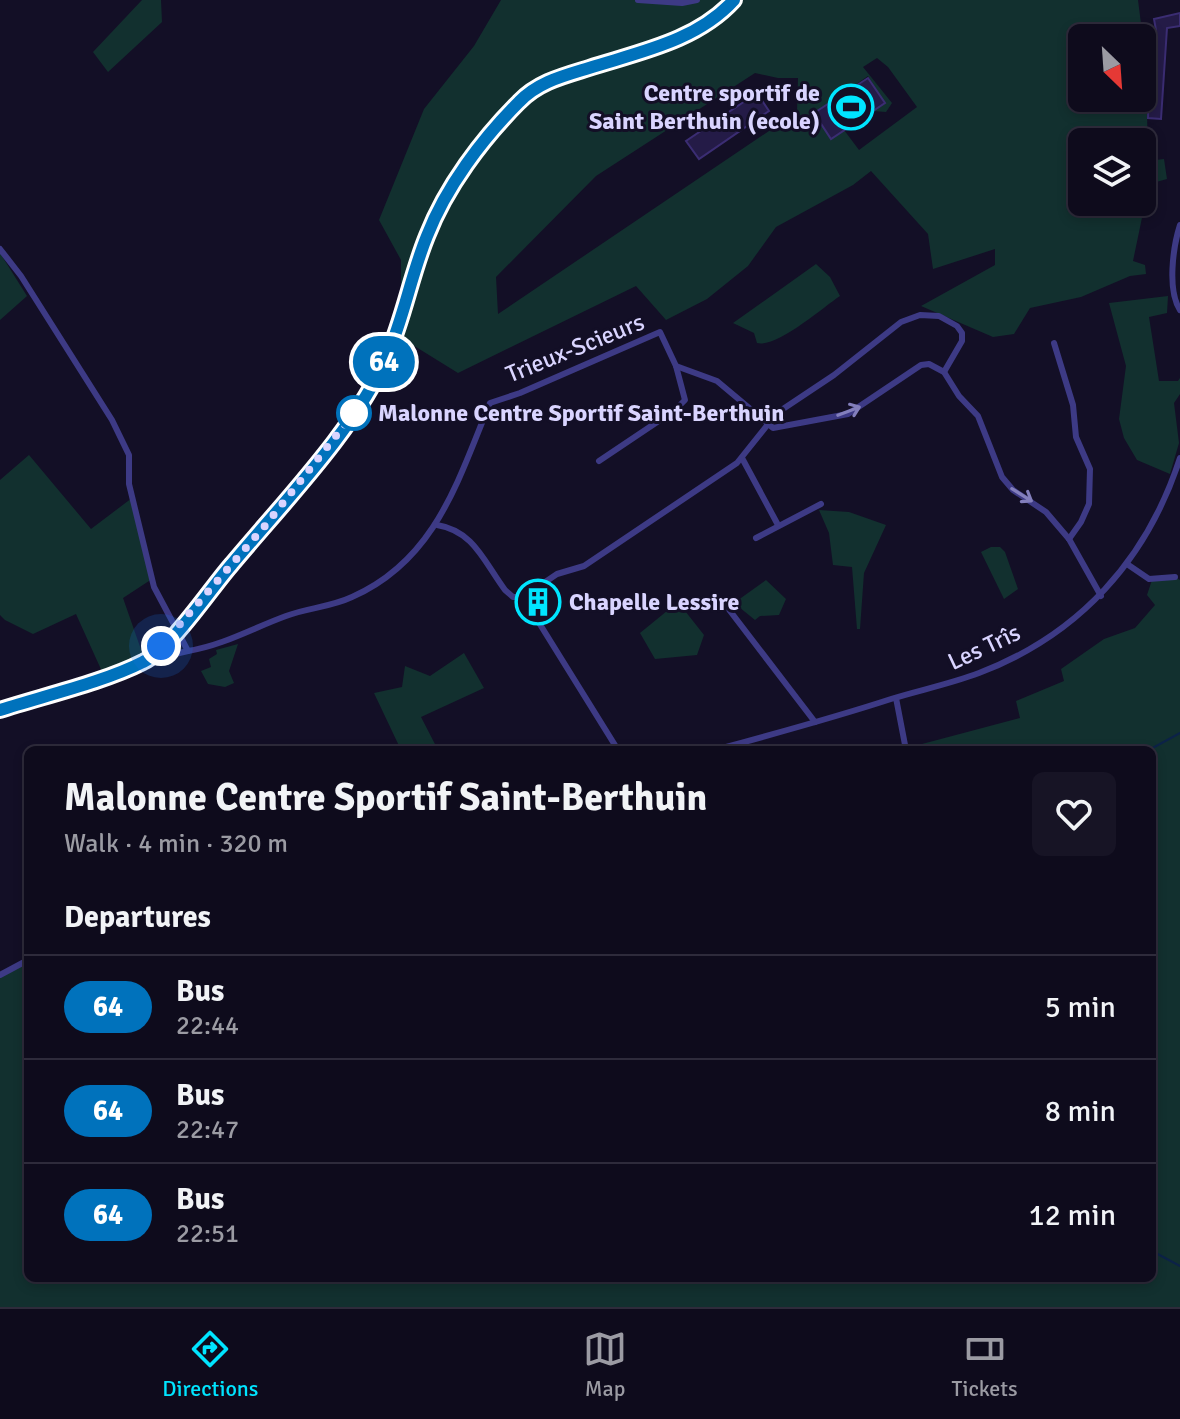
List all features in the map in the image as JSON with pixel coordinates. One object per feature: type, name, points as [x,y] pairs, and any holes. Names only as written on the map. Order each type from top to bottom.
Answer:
[{"type":"street","points":[[638,0],[682,3],[697,0]]},
{"type":"street","points":[[145,661],[177,631],[300,483],[365,398],[387,356],[418,261],[439,209],[471,160],[518,102],[555,78],[669,42],[699,29],[735,0]]},
{"type":"street","points":[[1180,225],[1175,240],[1174,301],[1180,310]]},
{"type":"street","points":[[0,249],[21,276],[118,432],[129,455],[129,484],[154,587],[188,651]]},
{"type":"street","points":[[0,710],[145,661],[211,647],[289,614],[361,593],[403,563],[437,525],[454,528],[466,535],[505,590],[513,597],[523,597],[557,574],[584,566],[742,458],[782,410],[835,374],[901,322],[920,315],[948,319],[962,333],[961,345],[944,372]]},
{"type":"street","name":"Trieux-Scieurs","points":[[437,525],[490,403],[495,399],[520,393],[660,332],[676,366]]},
{"type":"street","points":[[1054,343],[1073,405],[1076,437],[1090,469],[1089,504],[1069,539]]},
{"type":"street","points":[[676,366],[717,381],[773,428],[844,415],[921,365],[929,364],[944,372],[959,396],[978,416],[1009,486],[1046,512],[1069,539],[1101,596]]},
{"type":"street","points":[[599,461],[685,400],[676,366]]},
{"type":"street","points":[[742,458],[778,525]]},
{"type":"street","name":"Les Trîs","points":[[729,746],[958,681],[1008,660],[1101,596],[1127,564],[1160,508],[1180,458]]},
{"type":"street","points":[[756,538],[821,504]]},
{"type":"street","points":[[1127,564],[1149,579],[1175,577]]},
{"type":"street","points":[[523,597],[616,746]]},
{"type":"street","points":[[717,598],[815,722]]},
{"type":"street","points":[[896,698],[905,746]]},
{"type":"street","points":[[0,975],[24,962]]},
{"type":"green space","points":[[142,0],[161,0],[162,22],[108,72],[93,52]]},
{"type":"green space","points":[[501,0],[1138,0],[1141,24],[1068,24],[1068,112],[1147,112],[1147,128],[1068,128],[1068,216],[1142,216],[1133,261],[1145,265],[1146,274],[1130,276],[1081,297],[1030,308],[1014,334],[993,337],[921,306],[995,265],[995,249],[933,269],[928,234],[871,171],[853,185],[776,227],[748,266],[707,299],[666,320],[636,286],[458,373],[395,334],[401,307],[401,260],[379,220],[424,109],[474,46]],"holes":[[[877,58],[888,67],[917,107],[859,150],[844,130],[815,113],[868,76],[884,103],[873,111],[886,112],[892,103],[863,67]],[[755,73],[798,78],[797,112],[498,314],[496,277],[596,176]]]},
{"type":"green space","points":[[1164,159],[1167,179],[1156,182],[1156,160]]},
{"type":"green space","points":[[0,253],[27,296],[0,320]]},
{"type":"green space","points":[[816,264],[830,277],[840,296],[811,317],[766,343],[757,343],[754,333],[733,323]]},
{"type":"green space","points":[[1168,296],[1167,313],[1149,317],[1159,381],[1178,381],[1180,378],[1180,394],[1174,403],[1179,443],[1170,474],[1137,460],[1124,438],[1119,419],[1126,366],[1109,303]]},
{"type":"green space","points":[[29,455],[91,529],[132,498],[152,579],[123,598],[145,661],[104,676],[76,614],[33,634],[0,615],[0,480]]},
{"type":"green space","points":[[819,510],[849,512],[886,525],[864,573],[860,629],[857,629],[852,567],[833,565],[829,533]]},
{"type":"green space","points":[[1000,547],[1005,552],[1018,589],[1004,599],[981,552]]},
{"type":"green space","points":[[1175,577],[1180,580],[1180,1307],[0,1307],[0,975],[24,962],[24,1282],[1156,1282],[1156,746],[915,746],[1020,718],[1016,701],[1064,681],[1061,669],[1104,639],[1135,628],[1155,605],[1147,595],[1152,580]]},
{"type":"green space","points":[[766,580],[786,599],[779,615],[760,616],[755,620],[734,603]]},
{"type":"green space","points":[[678,602],[704,635],[697,655],[655,659],[640,633]]},
{"type":"green space","points":[[238,644],[229,671],[234,683],[225,687],[208,684],[201,671],[211,667],[209,659],[217,654],[216,650]]},
{"type":"green space","points":[[464,653],[484,688],[421,717],[436,746],[399,746],[374,693],[402,687],[405,666],[430,676]]},
{"type":"building","points":[[1180,13],[1180,26],[1167,28],[1161,119],[1148,118],[1148,112],[1156,112],[1154,19]]},
{"type":"building","name":"Centre sportif de Saint Berthuin (ecole)","points":[[868,78],[885,103],[831,139],[814,113]]},
{"type":"building","points":[[757,93],[769,111],[699,159],[686,141]]},
{"type":"waterway","points":[[1156,746],[1180,733]]},
{"type":"waterway","points":[[1156,1253],[1180,1266]]},
{"type":"bus line","name":"64","points":[[0,710],[145,661],[177,631],[300,483],[365,398],[387,356],[418,261],[439,209],[471,160],[518,102],[555,78],[669,42],[699,29],[721,14],[734,0]]},
{"type":"place","name":"Centre sportif de Saint Berthuin (ecole)","points":[[851,107]]},
{"type":"place","name":"Malonne Centre Sportif Saint-Berthuin","points":[[354,413]]},
{"type":"place","name":"Chapelle Lessire","points":[[538,602]]},
{"type":"route","points":[[161,646],[264,527],[354,413]]}]
